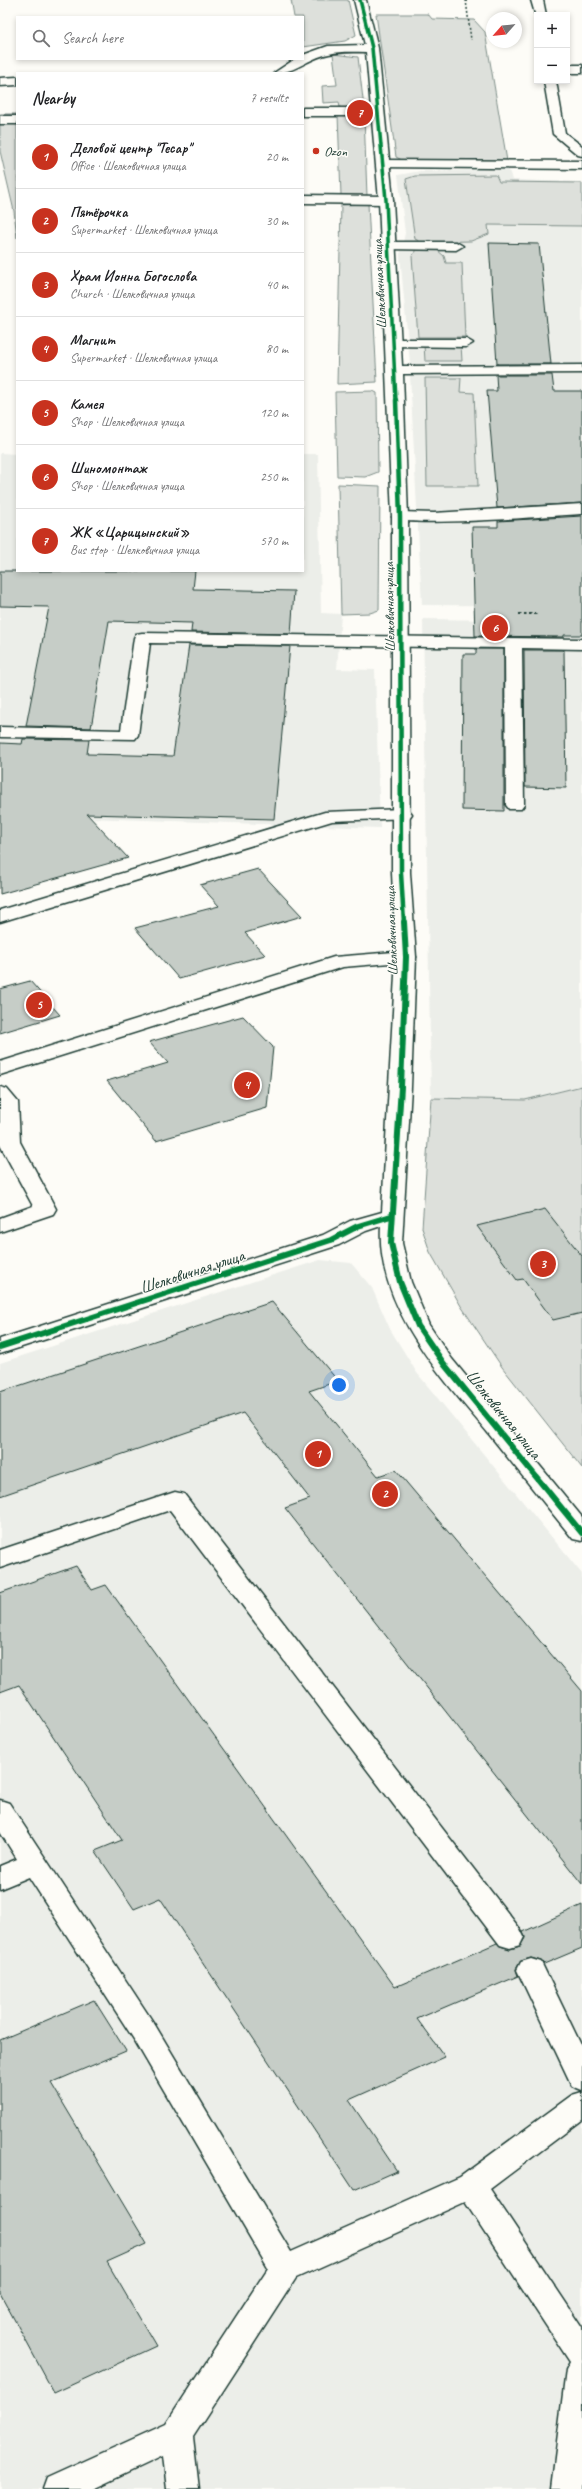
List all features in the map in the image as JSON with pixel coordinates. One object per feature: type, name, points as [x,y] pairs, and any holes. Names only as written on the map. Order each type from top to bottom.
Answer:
[{"type":"street","name":"Шелковичная улица","points":[[360,0],[372,48],[390,246],[400,517],[403,814],[401,873],[406,957],[401,1087],[391,1216],[391,1243],[400,1282],[418,1326],[444,1364],[582,1533]]},
{"type":"street","points":[[537,0],[539,12]]},
{"type":"street","points":[[304,59],[328,50],[372,48]]},
{"type":"street","points":[[283,72],[302,60]]},
{"type":"street","points":[[570,69],[582,69]]},
{"type":"street","points":[[0,82],[16,82]]},
{"type":"street","points":[[551,84],[559,134],[582,152]]},
{"type":"street","points":[[304,112],[378,112]]},
{"type":"street","points":[[0,120],[16,120]]},
{"type":"street","points":[[383,164],[582,165]]},
{"type":"street","points":[[304,200],[386,200]]},
{"type":"street","points":[[390,246],[456,246]]},
{"type":"street","points":[[394,343],[466,344]]},
{"type":"street","points":[[395,370],[582,369]]},
{"type":"street","points":[[400,517],[434,518],[582,509]]},
{"type":"street","points":[[0,732],[129,735],[142,638],[582,644]]},
{"type":"street","points":[[513,642],[515,805]]},
{"type":"street","points":[[0,916],[331,816],[403,814]]},
{"type":"street","points":[[0,1069],[341,961],[406,957]]},
{"type":"street","points":[[0,1092],[8,1102],[9,1142],[45,1209],[0,1226]]},
{"type":"street","name":"Шелковичная улица","points":[[0,1347],[331,1240],[358,1226],[391,1216]]},
{"type":"street","points":[[0,1559],[176,1500],[510,1937]]},
{"type":"street","points":[[0,1810],[145,2032],[285,2269]]},
{"type":"street","points":[[0,1878],[35,1863]]},
{"type":"street","points":[[531,1970],[582,2078]]},
{"type":"street","points":[[59,2489],[177,2434],[285,2269],[471,2186],[582,2104]]},
{"type":"street","points":[[471,2186],[582,2354]]},
{"type":"street","points":[[567,2489],[582,2370]]},
{"type":"street","points":[[177,2434],[183,2489]]},
{"type":"path","points":[[466,0],[471,40]]},
{"type":"shaded area","points":[[291,0],[348,0],[356,35],[345,41],[304,47],[304,16],[294,16]]},
{"type":"shaded area","points":[[376,14],[428,14],[432,19],[474,20],[485,32],[486,48],[488,48],[507,161],[404,161],[396,157]]},
{"type":"shaded area","points":[[333,54],[358,57],[364,108],[340,108],[339,102],[323,103],[322,86],[337,85]]},
{"type":"shaded area","points":[[0,114],[16,114],[16,229],[14,211],[0,151]]},
{"type":"shaded area","points":[[338,115],[364,115],[367,196],[341,195]]},
{"type":"shaded area","points":[[509,170],[512,180],[582,182],[582,366],[423,367],[410,364],[400,255],[405,233],[398,175],[421,171]]},
{"type":"shaded area","points":[[496,175],[499,182],[582,183],[582,226],[488,225],[489,234],[471,241],[421,242],[415,239],[406,179],[415,176]]},
{"type":"shaded area","points":[[368,204],[377,382],[337,384],[341,205]]},
{"type":"shaded area","points":[[418,249],[437,250],[444,256],[446,263],[462,263],[465,337],[418,337],[412,256]]},
{"type":"shaded area","points":[[424,345],[461,345],[462,361],[425,361]]},
{"type":"shaded area","points":[[422,373],[582,374],[582,606],[422,605],[410,375]]},
{"type":"shaded area","points":[[425,378],[461,378],[460,392],[474,393],[478,486],[427,486]]},
{"type":"shaded area","points":[[373,391],[377,393],[378,472],[365,477],[337,476],[335,392]]},
{"type":"shaded area","points":[[0,453],[16,454],[16,572],[304,572],[304,454],[318,454],[321,613],[341,614],[337,669],[375,670],[380,828],[0,815]]},
{"type":"shaded area","points":[[338,484],[380,486],[379,610],[370,613],[341,614]]},
{"type":"shaded area","points":[[423,619],[582,621],[582,1086],[525,1100],[431,1098]]},
{"type":"shaded area","points":[[582,1086],[582,1468],[502,1367],[461,1306],[430,1252],[422,1228],[431,1098],[525,1100]]},
{"type":"shaded area","points":[[320,1260],[351,1263],[372,1288],[390,1329],[417,1373],[582,1574],[582,2489],[0,2489],[0,1363]]},
{"type":"building","points":[[489,243],[539,244],[551,364],[497,364]]},
{"type":"building","points":[[496,375],[552,375],[554,391],[582,391],[582,503],[497,508],[487,391],[497,391]]},
{"type":"building","points":[[582,516],[582,635],[564,635],[564,637],[475,636],[472,527],[498,527],[498,521]]},
{"type":"building","points":[[0,571],[195,572],[193,589],[294,591],[291,634],[191,632],[192,623],[109,621],[91,728],[26,726],[49,607],[0,606]]},
{"type":"building","points":[[189,645],[290,646],[274,819],[87,814],[128,858],[0,894],[0,743],[22,744],[23,739],[89,740],[87,754],[173,756]]},
{"type":"building","points":[[476,649],[504,649],[504,811],[462,810],[463,654],[476,654]]},
{"type":"building","points":[[524,650],[564,650],[566,788],[525,787]]},
{"type":"building","points":[[258,869],[302,916],[245,933],[265,955],[179,979],[135,928],[219,906],[200,885]]},
{"type":"building","points":[[30,981],[60,1015],[0,1033],[0,989]]},
{"type":"building","points":[[243,1016],[273,1047],[267,1108],[156,1141],[107,1081],[168,1063],[149,1042]]},
{"type":"building","points":[[545,1209],[582,1256],[582,1313],[553,1320],[523,1279],[517,1280],[477,1226]]},
{"type":"building","points":[[272,1302],[338,1381],[309,1391],[378,1476],[396,1470],[582,1691],[582,1884],[285,1508],[310,1499],[243,1413],[0,1496],[0,1392]]},
{"type":"building","points":[[76,1566],[92,1590],[106,1585],[395,1987],[497,1943],[500,1946],[510,1949],[520,1946],[525,1938],[523,1932],[582,1905],[582,1948],[544,1964],[541,1961],[531,1958],[521,1961],[516,1969],[518,1976],[417,2019],[445,2057],[349,2100],[397,2171],[354,2190],[160,1898],[134,1909],[95,1851],[122,1840],[19,1685],[0,1692],[0,1593]]},
{"type":"building","points":[[94,2000],[126,2051],[51,2083],[147,2244],[107,2262],[156,2346],[54,2393],[0,2293],[0,2040]]},
{"type":"cycle path","points":[[360,0],[372,48],[386,200],[396,387],[400,517],[401,873],[406,957],[401,1087],[391,1243],[400,1282],[418,1326],[444,1364],[582,1533]]},
{"type":"cycle path","points":[[0,1347],[331,1240],[358,1226],[391,1216]]},
{"type":"place","name":"ЖК «Царицынский»","points":[[360,113]]},
{"type":"place","name":"Ozon","points":[[316,151]]},
{"type":"place","name":"Шиномонтаж","points":[[495,628]]},
{"type":"place","name":"Камея","points":[[39,1005]]},
{"type":"place","name":"Магнит","points":[[247,1085]]},
{"type":"place","name":"Храм Ионна Богослова","points":[[543,1264]]},
{"type":"place","name":"Деловой центр \"Тесар\"","points":[[318,1454]]},
{"type":"place","name":"Пятёрочка","points":[[385,1494]]}]
